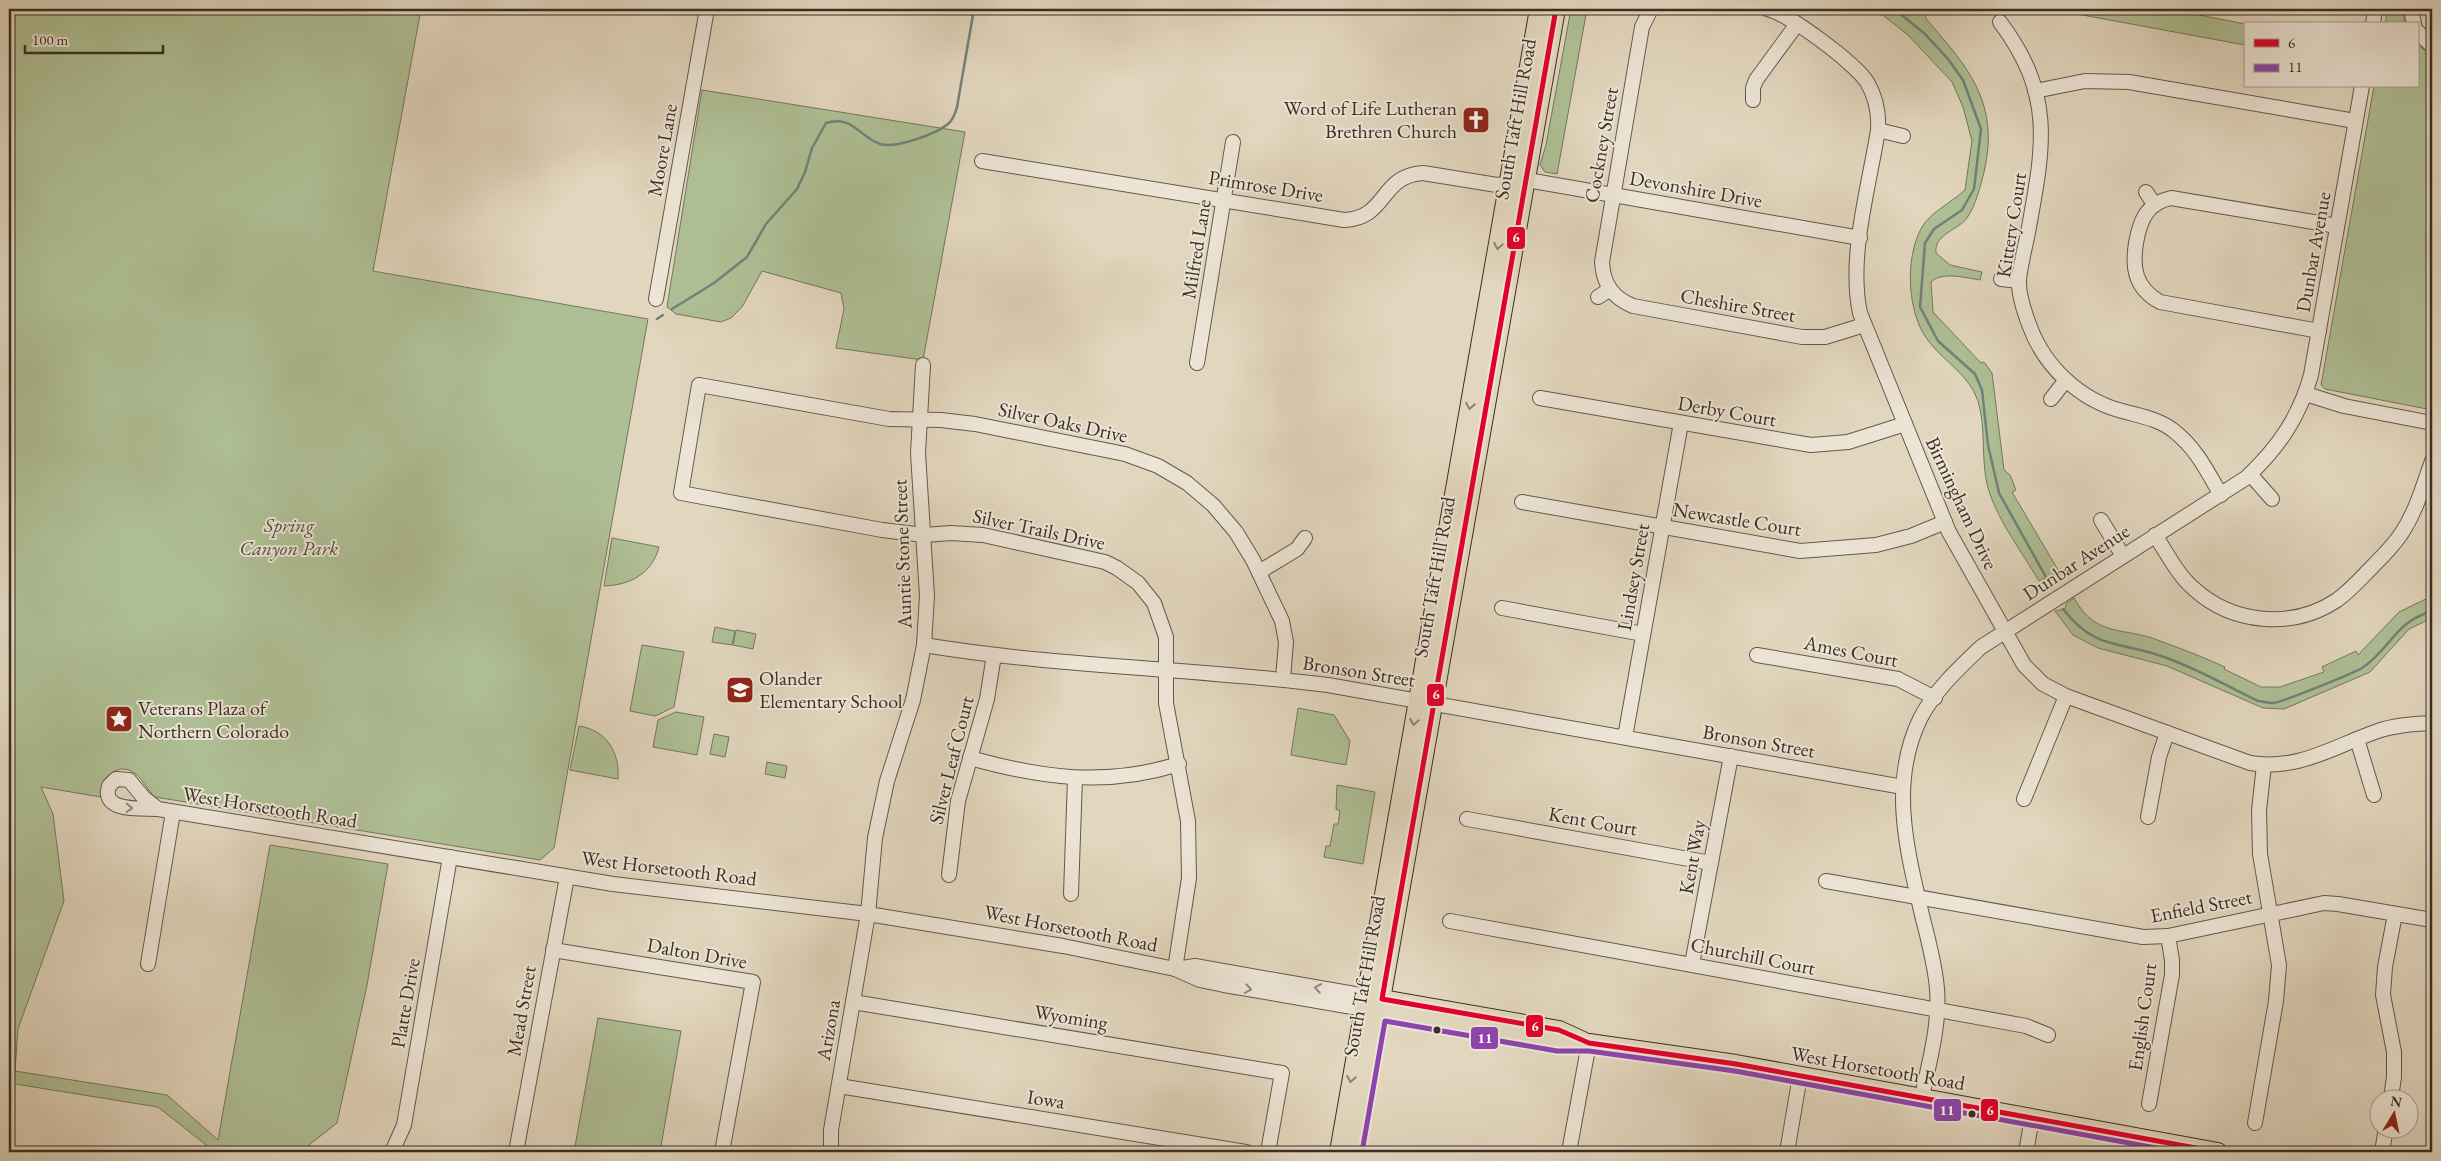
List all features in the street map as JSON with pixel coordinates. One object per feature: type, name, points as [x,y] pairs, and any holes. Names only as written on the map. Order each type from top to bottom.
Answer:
[{"type":"main road","name":"South Taft Hill Road","points":[[1517,183],[1539,9]]},
{"type":"main road","name":"South Taft Hill Road","points":[[1354,1152],[1373,1004],[1517,183],[1556,9]]},
{"type":"main road","name":"South Taft Hill Road","points":[[1338,1152],[1373,1004]]},
{"type":"main road","name":"West Horsetooth Road","points":[[1373,1004],[1558,1044],[1589,1043],[1736,1064],[2032,1118],[2194,1150],[2218,1152]]},
{"type":"street","name":"Moore Lane","points":[[656,299],[707,9]]},
{"type":"street","name":"Cockney Street","points":[[1604,293],[1605,282],[1602,262],[1613,194],[1642,27],[1651,9]]},
{"type":"street","name":"Birmingham Drive","points":[[1767,9],[1783,14],[1862,75],[1873,93],[1877,105],[1878,130],[1855,278],[1856,295],[1864,325],[1945,522],[2004,632],[2024,665],[2033,675],[2044,684],[2066,696],[2250,763],[2264,765],[2301,761],[2388,728],[2432,723]]},
{"type":"street","points":[[2373,22],[2375,9]]},
{"type":"street","points":[[2411,9],[2414,22]]},
{"type":"street","name":"Kittery Court","points":[[2000,22],[2025,63],[2035,91],[2042,132],[2042,154],[2019,281],[2026,313],[2039,346],[2066,380],[2094,400],[2121,411],[2148,417],[2174,430],[2197,454],[2220,495]]},
{"type":"street","points":[[1753,100],[1753,88],[1756,80],[1797,24]]},
{"type":"street","points":[[2418,32],[2432,46]]},
{"type":"street","points":[[2035,91],[2084,81],[2129,82],[2356,121]]},
{"type":"street","name":"Dunbar Avenue","points":[[1922,1098],[1937,1011],[1934,970],[1904,827],[1903,787],[1913,738],[1921,718],[1948,679],[1981,647],[2220,495],[2262,463],[2286,434],[2306,394],[2319,331],[2362,88]]},
{"type":"street","points":[[1878,130],[1903,136]]},
{"type":"street","name":"Milfred Lane","points":[[1198,363],[1233,142]]},
{"type":"street","name":"Primrose Drive","points":[[982,161],[1352,220],[1370,213],[1394,183],[1412,174],[1423,173],[1497,185],[1517,183]]},
{"type":"street","name":"Devonshire Drive","points":[[1517,183],[1613,194],[1860,238]]},
{"type":"street","points":[[2319,331],[2168,304],[2152,297],[2136,279],[2133,259],[2139,224],[2150,198],[2163,200],[2179,197],[2337,226]]},
{"type":"street","points":[[2001,279],[2019,281]]},
{"type":"street","name":"Cheshire Street","points":[[1604,293],[1633,306],[1802,337],[1825,338],[1864,325]]},
{"type":"street","name":"Auntie Stone Street","points":[[868,914],[875,838],[879,816],[895,753],[913,700],[924,645],[927,596],[918,419],[923,365]]},
{"type":"street","points":[[2051,399],[2066,380]]},
{"type":"street","name":"Silver Oaks Drive","points":[[681,493],[699,385],[889,419],[918,419],[976,424],[1126,454],[1158,466],[1186,483],[1213,505],[1236,532],[1259,572],[1282,621],[1286,642],[1283,680]]},
{"type":"street","points":[[2306,394],[2344,406],[2432,423]]},
{"type":"street","name":"Derby Court","points":[[1540,398],[1811,444],[1848,442],[1904,424]]},
{"type":"street","name":"Lindsey Street","points":[[1625,737],[1682,423]]},
{"type":"street","points":[[2155,535],[2191,586],[2215,605],[2230,612],[2254,618],[2287,619],[2306,615],[2336,600],[2351,589],[2392,545],[2416,507],[2432,461]]},
{"type":"street","points":[[2250,474],[2272,499]]},
{"type":"street","name":"Silver Trails Drive","points":[[681,493],[882,530],[924,535],[950,532],[983,535],[1093,559],[1117,568],[1138,583],[1159,612],[1166,637],[1167,710],[1179,764],[1188,821],[1190,859],[1187,904],[1175,969]]},
{"type":"street","name":"Newcastle Court","points":[[1522,502],[1785,550],[1819,551],[1876,545],[1911,536],[1945,522]]},
{"type":"street","points":[[2101,520],[2123,556]]},
{"type":"street","points":[[1259,572],[1297,549],[1305,538]]},
{"type":"street","points":[[1502,608],[1643,634]]},
{"type":"street","name":"Bronson Street","points":[[924,645],[994,655],[1283,680],[1426,701],[1903,787]]},
{"type":"street","name":"Silver Leaf Court","points":[[948,875],[957,809],[987,699],[994,655]]},
{"type":"street","name":"Ames Court","points":[[1758,655],[1898,679],[1935,698]]},
{"type":"street","points":[[2024,799],[2066,696]]},
{"type":"street","points":[[2148,818],[2159,757],[2167,733]]},
{"type":"street","points":[[2357,740],[2374,795]]},
{"type":"street","name":"Kent Way","points":[[1692,964],[1731,756]]},
{"type":"street","points":[[970,758],[1015,771],[1075,778],[1133,775],[1179,764]]},
{"type":"street","points":[[2255,1123],[2279,987],[2277,944],[2261,861],[2258,826],[2264,765]]},
{"type":"street","points":[[1070,894],[1075,778]]},
{"type":"street","name":"West Horsetooth Road","points":[[158,809],[566,876],[868,914],[1063,946],[1175,969],[1195,966],[1373,1004]]},
{"type":"street","points":[[148,964],[173,812]]},
{"type":"street","name":"Kent Court","points":[[1467,819],[1711,863]]},
{"type":"street","name":"Platte Drive","points":[[392,1152],[404,1125],[450,858]]},
{"type":"street","name":"Mead Street","points":[[516,1152],[566,876]]},
{"type":"street","name":"Enfield Street","points":[[1826,881],[2133,936],[2168,936],[2324,903],[2432,920]]},
{"type":"street","name":"Arizona","points":[[831,1152],[831,1130],[868,914]]},
{"type":"street","points":[[2392,1088],[2394,1052],[2383,995],[2385,967],[2395,914]]},
{"type":"street","name":"Churchill Court","points":[[1450,921],[2026,1026],[2048,1035]]},
{"type":"street","name":"English Court","points":[[2149,1104],[2172,975],[2172,960],[2168,936]]},
{"type":"street","name":"Dalton Drive","points":[[553,950],[753,982],[722,1152]]},
{"type":"street","name":"Wyoming","points":[[853,1002],[1282,1073],[1268,1152]]},
{"type":"street","points":[[1569,1152],[1589,1043]]},
{"type":"street","points":[[1787,1152],[1800,1076]]},
{"type":"street","name":"Iowa","points":[[838,1086],[1246,1152]]},
{"type":"street","points":[[2026,1152],[2032,1118]]},
{"type":"street","points":[[2382,1152],[2384,1138]]},
{"type":"green space","name":"Spring Canyon Park","points":[[9,9],[421,9],[373,271],[648,319],[554,848],[540,860],[155,797],[137,775],[124,769],[117,770],[107,777],[101,797],[41,787],[53,814],[64,901],[18,1029],[15,1071],[167,1095],[218,1140],[270,845],[388,864],[367,985],[337,1123],[300,1152],[215,1152],[158,1107],[9,1083]]},
{"type":"green space","points":[[1571,9],[1587,9],[1557,174],[1545,172],[1540,165],[1546,145]]},
{"type":"green space","points":[[1875,9],[1926,9],[1925,16],[1927,20],[1968,71],[1984,107],[1988,126],[1988,148],[1977,196],[1967,218],[1942,237],[1936,247],[1936,253],[1950,265],[1982,272],[1980,280],[1948,276],[1931,282],[1933,312],[1981,363],[1984,362],[1992,373],[2004,470],[2010,475],[2016,490],[2012,492],[2061,575],[2056,578],[2047,577],[2039,581],[2002,522],[1991,496],[1985,474],[1982,421],[1978,401],[1963,376],[1936,350],[1922,332],[1913,303],[1911,270],[1912,254],[1916,240],[1926,222],[1965,190],[1972,141],[1963,107],[1952,82],[1908,35]]},
{"type":"green space","points":[[2050,9],[2169,9],[2244,24],[2244,45]]},
{"type":"green space","points":[[2388,9],[2402,9],[2405,22],[2385,22]]},
{"type":"green space","points":[[2418,46],[2432,54],[2432,410],[2325,389],[2321,385],[2374,88],[2418,88]]},
{"type":"green space","points":[[702,90],[965,132],[923,360],[836,348],[844,309],[841,293],[762,271],[742,307],[731,318],[721,322],[676,314],[667,307]]},
{"type":"green space","points":[[612,538],[659,547],[651,564],[639,576],[623,583],[604,586]]},
{"type":"green space","points":[[2432,596],[2432,618],[2409,629],[2370,672],[2284,709],[2263,708],[2167,666],[2098,648],[2073,635],[2055,611],[2065,609],[2066,604],[2074,598],[2092,620],[2102,626],[2147,637],[2184,650],[2225,667],[2224,669],[2261,687],[2280,687],[2324,672],[2322,667],[2356,651],[2358,655],[2399,612]]},
{"type":"green space","points":[[715,627],[735,631],[732,645],[712,642]]},
{"type":"green space","points":[[736,630],[756,634],[753,649],[733,645]]},
{"type":"green space","points":[[642,645],[684,652],[674,707],[655,716],[630,711]]},
{"type":"green space","points":[[1298,708],[1334,715],[1350,741],[1346,765],[1291,755]]},
{"type":"green space","points":[[676,712],[704,717],[697,755],[653,747],[658,720]]},
{"type":"green space","points":[[579,726],[589,728],[604,737],[614,751],[617,760],[618,779],[570,770]]},
{"type":"green space","points":[[714,734],[729,737],[725,757],[710,754]]},
{"type":"green space","points":[[767,762],[787,766],[785,778],[765,774]]},
{"type":"green space","points":[[1337,785],[1375,792],[1363,864],[1324,857],[1326,846],[1330,846],[1334,824],[1338,824],[1340,811],[1336,809]]},
{"type":"green space","points":[[598,1018],[681,1031],[660,1152],[574,1152]]},
{"type":"waterway","points":[[672,309],[714,283],[747,257],[766,224],[797,189],[805,172],[812,148],[826,123],[835,121],[849,124],[872,140],[887,145],[905,143],[925,136],[950,122],[957,107],[974,9]]},
{"type":"waterway","points":[[1894,9],[1924,33],[1948,59],[1963,80],[1981,129],[1974,189],[1962,210],[1934,229],[1925,243],[1920,307],[1938,341],[1975,374],[1982,390],[1988,445],[1999,493],[2047,579]]},
{"type":"waterway","points":[[657,319],[663,315]]},
{"type":"waterway","points":[[2063,609],[2075,623],[2098,639],[2176,661],[2258,701],[2273,703],[2346,676],[2362,668],[2380,653],[2400,629],[2419,616],[2432,611]]},
{"type":"transit line","name":"6","points":[[1556,9],[1382,999],[1559,1030],[1589,1043],[1736,1064],[2218,1152]]},
{"type":"transit line","name":"11","points":[[1362,1152],[1385,1021],[1557,1051],[1589,1051],[1735,1071],[2178,1152]]},
{"type":"place","name":"Word of Life Lutheran Brethren Church","points":[[1476,120]]},
{"type":"place","name":"Olander Elementary School","points":[[740,690]]},
{"type":"place","name":"Veterans Plaza of Northern Colorado","points":[[119,719]]}]
